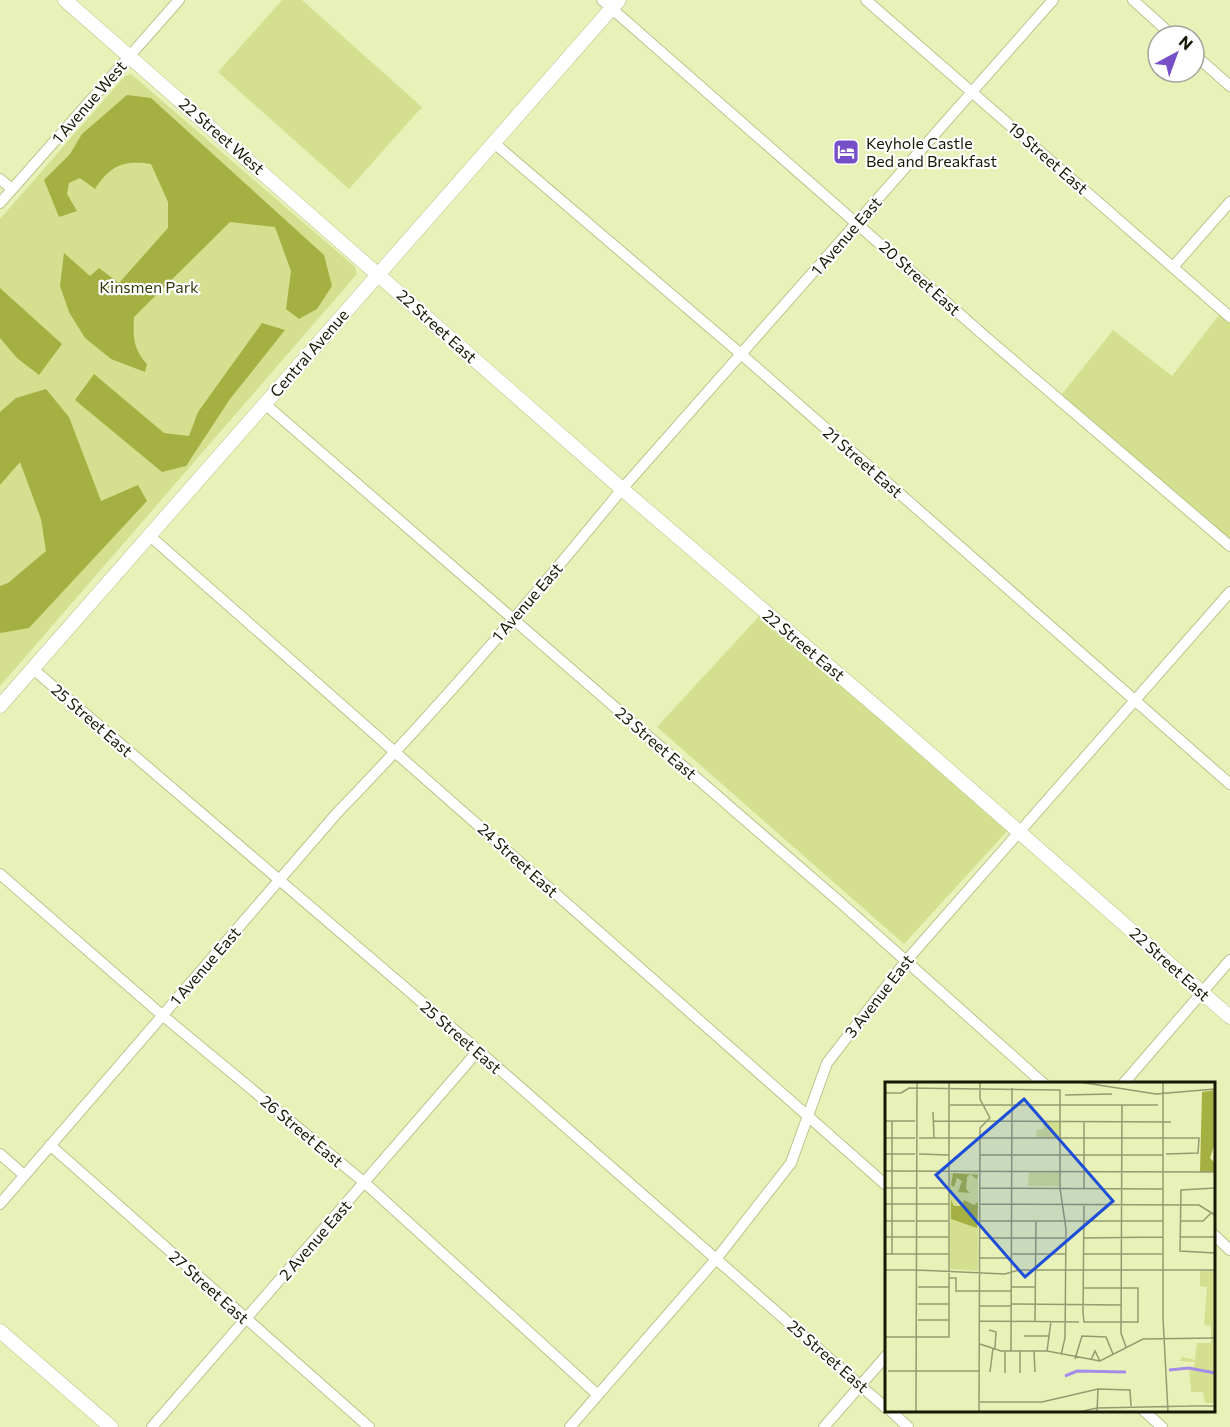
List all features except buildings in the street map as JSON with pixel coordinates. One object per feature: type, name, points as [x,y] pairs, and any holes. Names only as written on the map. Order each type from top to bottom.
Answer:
[{"type":"street","name":"22 Street West","points":[[65,0],[377,273]]},
{"type":"street","name":"1 Avenue West","points":[[0,203],[179,0]]},
{"type":"street","name":"19 Street East","points":[[866,0],[1230,317]]},
{"type":"street","name":"1 Avenue East","points":[[0,1204],[337,813],[396,752],[621,489],[1053,0]]},
{"type":"street","points":[[1133,0],[1160,24]]},
{"type":"street","name":"Central Avenue","points":[[0,706],[377,273],[494,143],[611,3]]},
{"type":"street","name":"20 Street East","points":[[611,3],[987,338],[1230,546]]},
{"type":"street","points":[[1206,65],[1230,86]]},
{"type":"street","name":"21 Street East","points":[[494,143],[741,354],[1230,784]]},
{"type":"street","points":[[0,179],[12,189]]},
{"type":"street","points":[[1173,267],[1230,202]]},
{"type":"street","name":"22 Street East","points":[[377,273],[621,489],[1020,831],[1230,1017]]},
{"type":"street","name":"23 Street East","points":[[265,404],[1043,1082]]},
{"type":"street","name":"24 Street East","points":[[150,536],[885,1184]]},
{"type":"street","name":"3 Avenue East","points":[[570,1427],[717,1258],[791,1163],[828,1063],[906,961],[1230,592]]},
{"type":"street","name":"25 Street East","points":[[33,669],[717,1258],[885,1406]]},
{"type":"street","name":"26 Street East","points":[[0,874],[162,1016],[365,1184],[598,1395]]},
{"type":"street","points":[[1124,1082],[1230,960]]},
{"type":"street","name":"2 Avenue East","points":[[152,1427],[365,1184],[477,1052]]},
{"type":"street","name":"27 Street East","points":[[50,1144],[369,1427]]},
{"type":"street","points":[[0,1154],[24,1175]]},
{"type":"street","points":[[1215,1236],[1230,1250]]},
{"type":"street","points":[[0,1331],[111,1427]]},
{"type":"street","points":[[824,1427],[885,1357]]},
{"type":"street","name":"25 Street East","points":[[891,1412],[908,1427]]},
{"type":"street","points":[[1145,1412],[1162,1427]]},
{"type":"green space","points":[[282,0],[302,0],[422,107],[349,189],[218,72]]},
{"type":"green space","name":"Kinsmen Park","points":[[131,74],[355,267],[357,274],[0,686],[0,219],[125,76]]},
{"type":"green space","points":[[127,95],[151,98],[324,255],[332,286],[317,309],[299,319],[286,309],[291,271],[275,227],[230,222],[134,317],[135,342],[147,364],[145,372],[111,359],[85,338],[69,312],[60,286],[64,253],[90,276],[99,268],[119,283],[168,228],[168,202],[151,164],[133,163],[118,166],[106,175],[95,189],[80,178],[69,183],[67,194],[77,211],[59,217],[44,180],[70,154],[82,134]]},
{"type":"green space","points":[[0,288],[62,344],[39,375],[17,358],[0,338]]},
{"type":"green space","points":[[1222,311],[1230,318],[1230,547],[1059,398],[1113,330],[1172,376]]},
{"type":"green space","points":[[262,323],[285,330],[230,399],[186,466],[162,472],[75,400],[94,374],[164,433],[189,436],[198,412]]},
{"type":"green space","points":[[46,389],[69,417],[101,501],[138,485],[147,501],[29,628],[0,633],[0,586],[8,583],[46,551],[41,519],[20,462],[0,485],[0,412],[16,398]]},
{"type":"green space","points":[[763,612],[1011,827],[904,944],[657,727]]},
{"type":"place","name":"Keyhole Castle Bed and Breakfast","points":[[846,152]]}]
